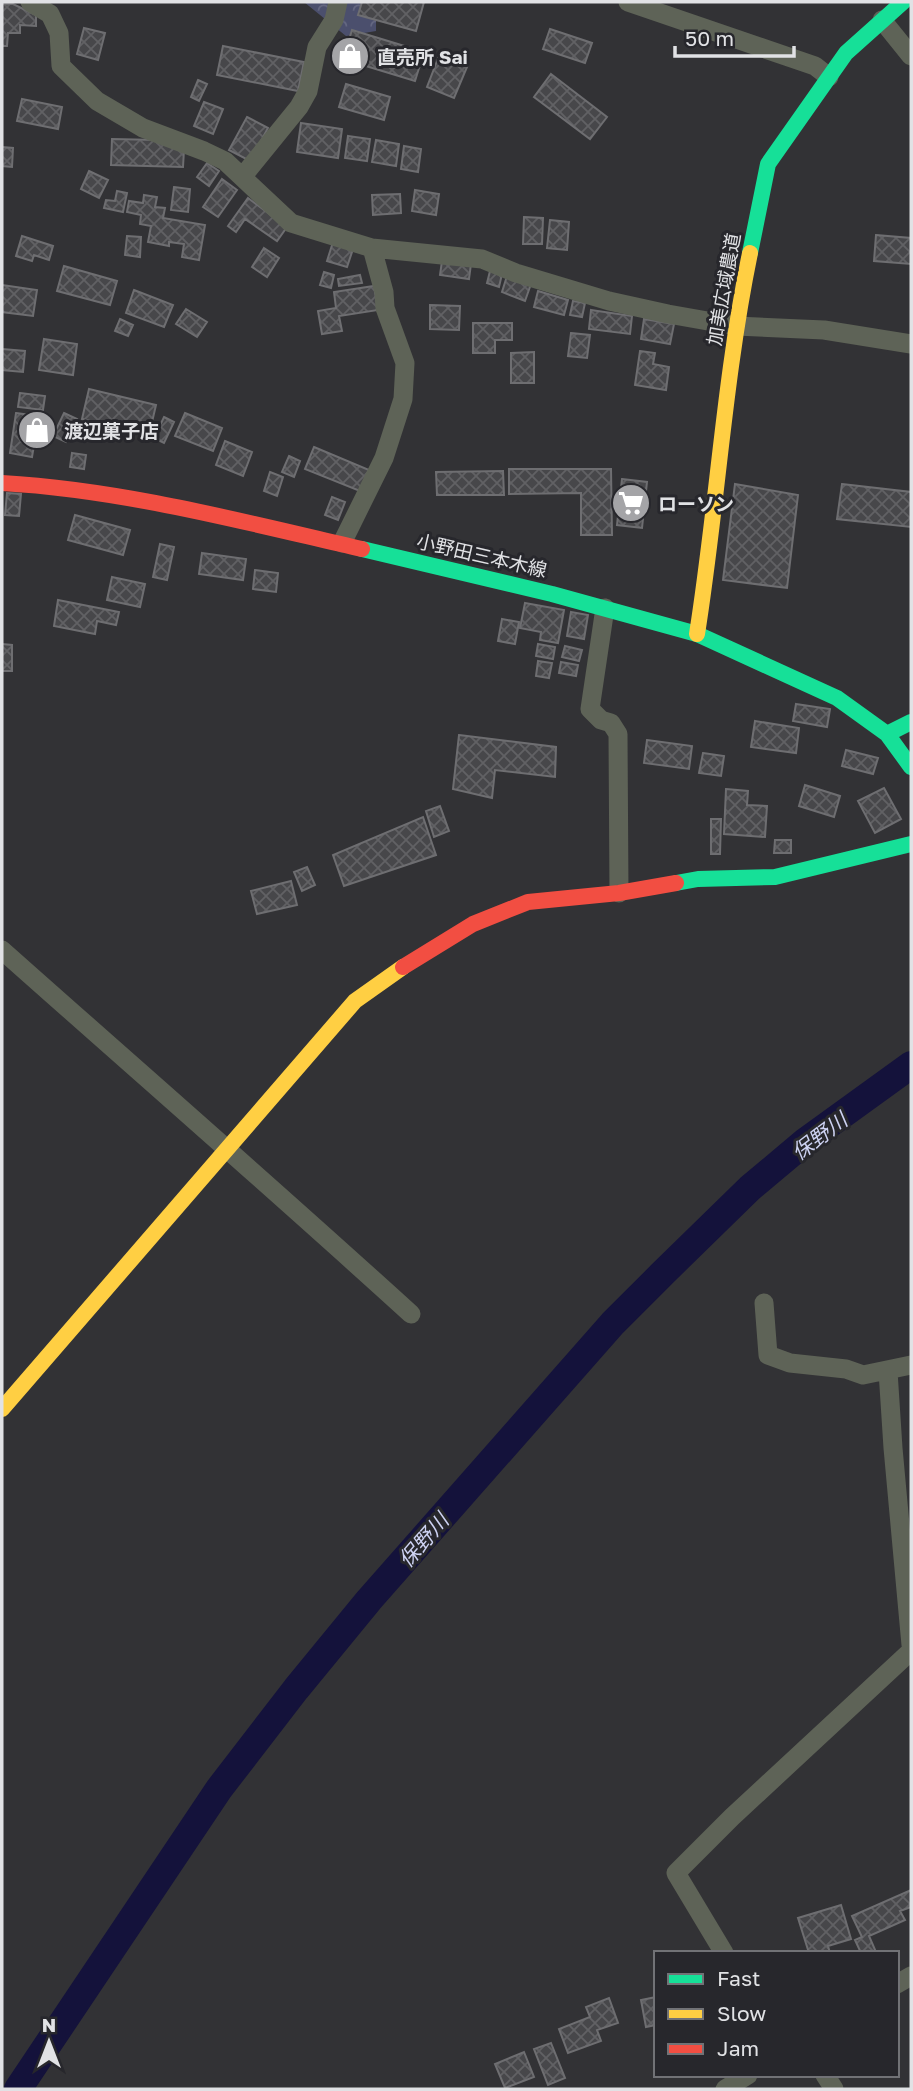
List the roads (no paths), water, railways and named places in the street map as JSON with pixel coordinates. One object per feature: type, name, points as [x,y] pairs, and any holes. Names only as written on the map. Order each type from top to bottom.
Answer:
[{"type":"street","points":[[30,2],[50,14],[55,24],[59,33],[61,66],[97,101],[143,128],[225,161],[291,223],[372,248],[482,260],[609,301],[736,326],[824,330],[911,344]]},
{"type":"street","points":[[243,176],[303,99],[317,47],[334,20],[338,2]]},
{"type":"street","points":[[628,2],[815,66],[829,77]]},
{"type":"street","name":"加美広域農道","points":[[696,634],[709,559],[736,326],[768,164],[846,53],[903,2]]},
{"type":"street","points":[[882,20],[911,56]]},
{"type":"street","points":[[342,543],[384,458],[403,399],[405,363],[385,308],[384,292],[372,248]]},
{"type":"street","name":"小野田三本木線","points":[[2,483],[39,485],[145,501],[342,543],[604,608],[696,634],[837,698],[887,734],[911,767]]},
{"type":"street","points":[[604,608],[590,709],[601,720],[611,723],[618,734],[619,893]]},
{"type":"street","points":[[887,734],[911,722]]},
{"type":"street","points":[[2,1409],[355,1001],[427,948],[475,923],[527,902],[619,893],[698,879],[775,877],[911,844]]},
{"type":"street","points":[[2,950],[225,1149],[275,1189],[411,1314]]},
{"type":"street","points":[[764,1303],[768,1355],[790,1363],[846,1369],[863,1375],[911,1365]]},
{"type":"street","points":[[888,1371],[892,1448],[911,1644]]},
{"type":"street","points":[[723,1951],[676,1873],[732,1817],[911,1651]]},
{"type":"street","points":[[725,2089],[745,2077]]},
{"type":"waterway","name":"保野川","points":[[18,2089],[219,1789],[369,1600],[613,1323],[662,1274],[750,1188],[806,1141],[911,1065]]},
{"type":"place","name":"直売所 Sai","points":[[350,56]]},
{"type":"place","name":"渡辺菓子店","points":[[37,430]]},
{"type":"place","name":"ローソン","points":[[631,503]]}]
